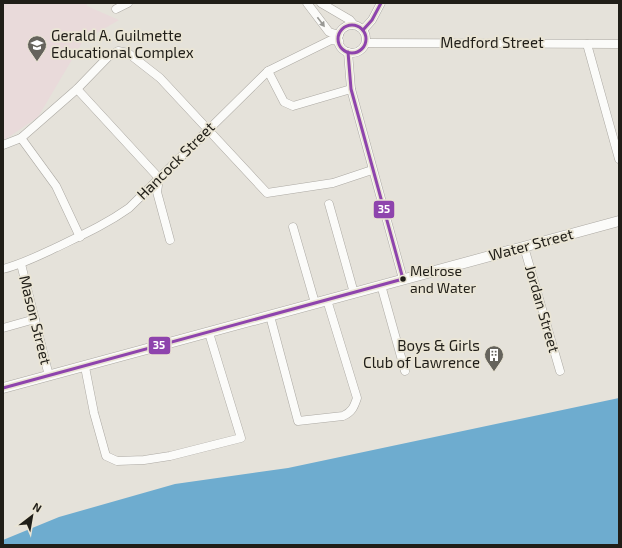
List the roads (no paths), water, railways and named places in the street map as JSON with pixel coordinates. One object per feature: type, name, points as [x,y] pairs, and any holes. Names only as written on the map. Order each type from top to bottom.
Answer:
[{"type":"main road","name":"Water Street","points":[[3,388],[85,367],[354,292],[619,222]]},
{"type":"street","points":[[116,9],[128,3]]},
{"type":"street","points":[[307,3],[329,32],[339,38]]},
{"type":"street","points":[[321,3],[350,20],[354,25],[363,30],[366,43],[357,52],[348,52],[341,47],[339,38],[344,28],[354,25]]},
{"type":"street","points":[[363,30],[372,20],[381,3]]},
{"type":"street","name":"Hancock Street","points":[[3,269],[21,264],[80,237],[124,211],[268,71],[339,38]]},
{"type":"street","name":"Medford Street","points":[[366,43],[619,44]]},
{"type":"street","points":[[587,44],[619,159]]},
{"type":"street","points":[[3,145],[21,138],[77,89],[108,57],[118,51],[123,52],[137,60],[160,78],[267,193],[333,183],[372,170]]},
{"type":"street","points":[[348,52],[351,89],[403,279]]},
{"type":"street","points":[[268,71],[284,102],[293,106],[351,89]]},
{"type":"street","points":[[77,89],[159,178],[157,192],[170,240]]},
{"type":"street","points":[[21,138],[56,186],[80,237]]},
{"type":"street","points":[[329,204],[354,292]]},
{"type":"street","points":[[293,226],[315,303]]},
{"type":"street","name":"Jordan Street","points":[[524,247],[560,371]]},
{"type":"street","name":"Mason Street","points":[[21,264],[49,376]]},
{"type":"street","points":[[381,285],[405,371]]},
{"type":"street","points":[[270,316],[298,421],[343,416],[349,414],[353,409],[357,398],[327,300]]},
{"type":"street","points":[[3,328],[35,319]]},
{"type":"street","points":[[85,367],[94,413],[106,456],[117,461],[170,456],[241,438],[209,333]]},
{"type":"water","points":[[619,398],[619,545],[3,545],[3,540],[59,517],[175,484],[288,468]]},
{"type":"place","name":"Gerald A. Guilmette Educational Complex","points":[[37,62]]},
{"type":"place","name":"Melrose and Water","points":[[403,279]]},
{"type":"place","name":"Boys & Girls Club of Lawrence","points":[[494,372]]}]
